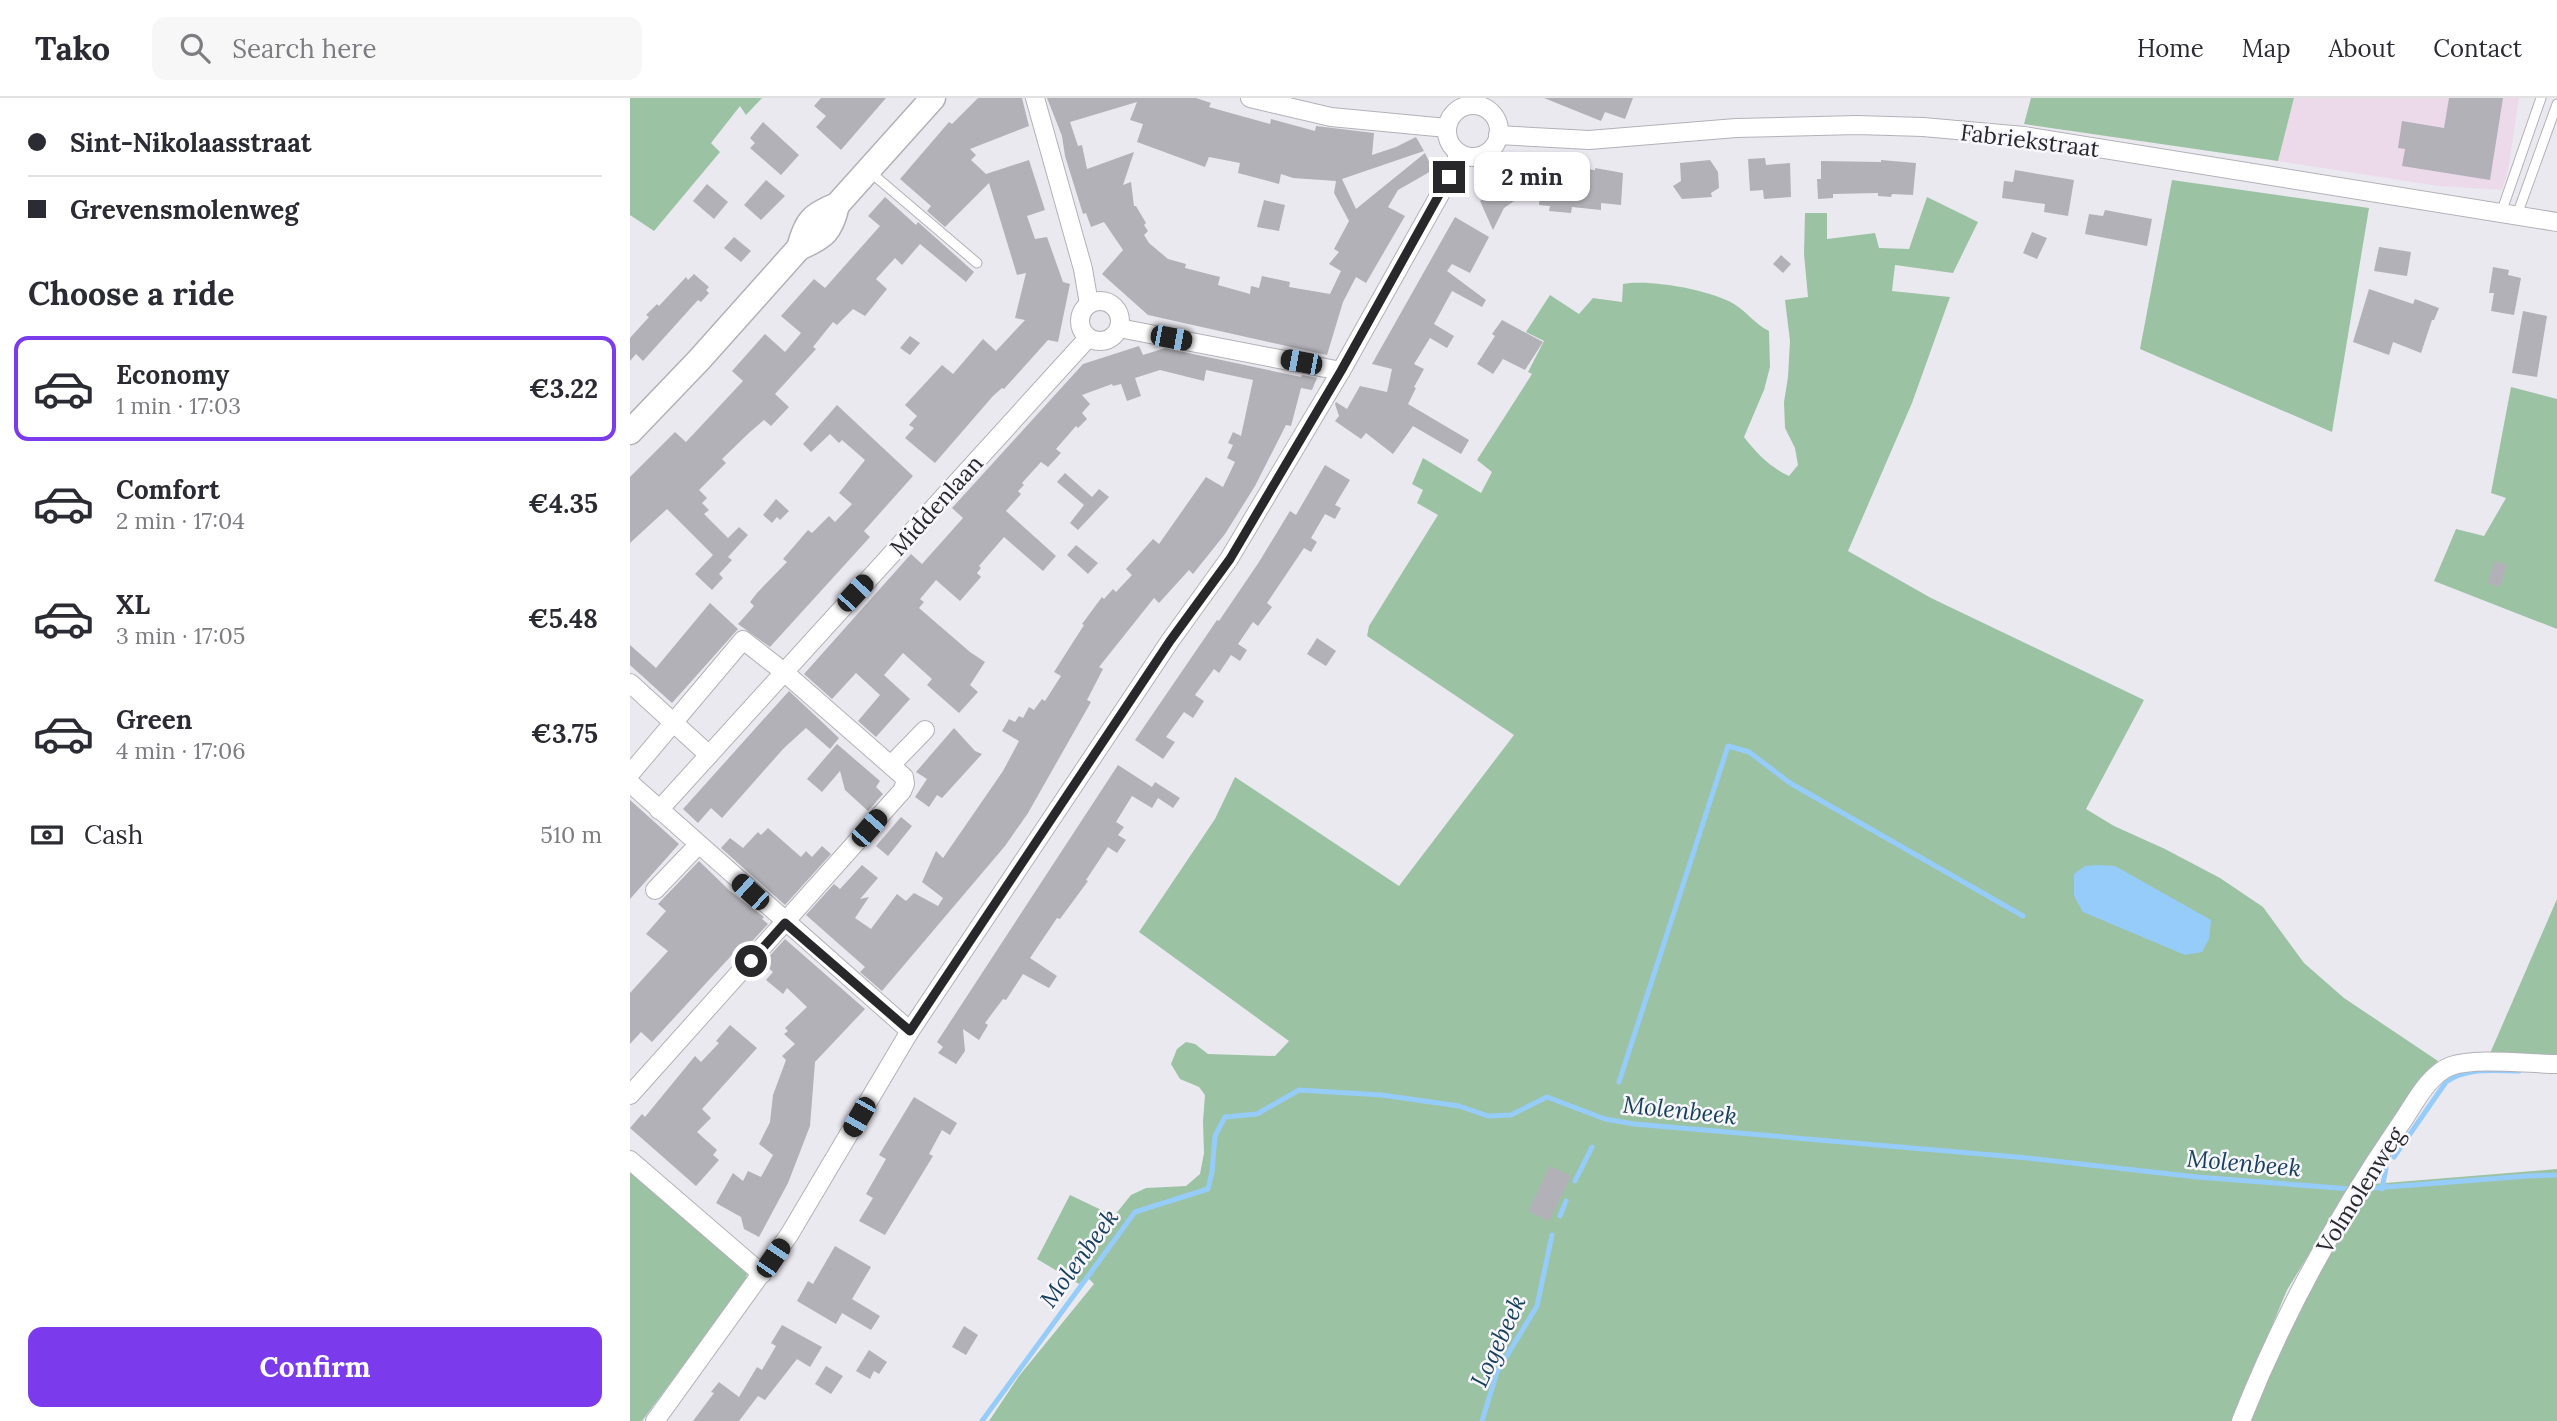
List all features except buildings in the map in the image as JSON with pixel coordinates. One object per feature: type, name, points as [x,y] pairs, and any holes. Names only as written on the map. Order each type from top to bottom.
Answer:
[{"type":"street","points":[[630,432],[699,360],[799,248],[818,239],[833,223],[837,205],[933,98]]},
{"type":"street","points":[[1035,98],[1083,269],[1089,304]]},
{"type":"street","points":[[1250,98],[1331,117],[1447,128]]},
{"type":"street","points":[[1488,103],[1496,119],[1498,135],[1492,148],[1487,153],[1473,157],[1459,153],[1448,138],[1449,120],[1461,108],[1488,103]]},
{"type":"street","name":"Fabriekstraat","points":[[1498,135],[1588,140],[1736,128],[1857,125],[1977,131],[2024,136],[2557,222]]},
{"type":"street","points":[[655,1421],[789,1235],[910,1031],[1170,641],[1230,559],[1341,371],[1449,177],[1459,153]]},
{"type":"street","points":[[1100,301],[1113,306],[1118,313],[1119,328],[1116,334],[1105,341],[1088,338],[1081,329],[1081,312],[1089,304],[1100,301]]},
{"type":"street","points":[[1119,328],[1341,371]]},
{"type":"street","name":"Middenlaan","points":[[659,810],[1088,338]]},
{"type":"street","points":[[630,774],[743,640],[784,671],[891,765],[904,777],[905,784],[902,791],[630,1095]]},
{"type":"street","points":[[630,682],[709,755]]},
{"type":"street","points":[[891,765],[925,730]]},
{"type":"street","points":[[630,783],[910,1031]]},
{"type":"street","points":[[655,890],[698,845]]},
{"type":"street","name":"Volmolenweg","points":[[2241,1421],[2289,1314],[2350,1199],[2430,1083],[2451,1066],[2471,1063],[2557,1064]]},
{"type":"street","points":[[630,1160],[762,1274]]},
{"type":"lane","points":[[2509,214],[2541,98]]},
{"type":"lane","points":[[2509,214],[2557,104]]},
{"type":"lane","points":[[867,170],[978,263]]},
{"type":"shaded area","points":[[2294,98],[2519,98],[2508,171],[2502,190],[2438,186],[2278,161]]},
{"type":"green space","points":[[630,98],[762,98],[746,115],[740,106],[711,143],[720,152],[654,231],[630,215]]},
{"type":"green space","points":[[2031,98],[2294,98],[2278,161],[2024,124]]},
{"type":"green space","points":[[2172,180],[2369,208],[2332,432],[2140,349]]},
{"type":"green space","points":[[1927,197],[1978,222],[1953,273],[1895,265],[1892,291],[1950,297],[1912,403],[1848,551],[1931,598],[2144,700],[2086,809],[2114,826],[2220,878],[2263,907],[2304,963],[2344,998],[2438,1061],[2363,1166],[2287,1290],[2232,1421],[989,1421],[1019,1376],[1094,1284],[1086,1276],[1079,1284],[1037,1259],[1070,1195],[1114,1216],[1131,1195],[1146,1188],[1186,1186],[1200,1174],[1204,1153],[1205,1095],[1199,1087],[1180,1079],[1171,1064],[1177,1049],[1186,1042],[1195,1044],[1208,1054],[1275,1056],[1289,1041],[1139,932],[1215,819],[1235,777],[1399,886],[1514,735],[1367,636],[1369,626],[1438,515],[1417,503],[1423,490],[1412,484],[1423,458],[1481,493],[1492,472],[1477,460],[1532,374],[1528,372],[1544,341],[1526,332],[1550,295],[1579,314],[1593,298],[1622,302],[1623,284],[1649,283],[1696,290],[1724,299],[1739,307],[1769,331],[1770,367],[1764,390],[1744,437],[1764,460],[1789,476],[1798,465],[1795,448],[1785,428],[1784,402],[1790,341],[1785,300],[1808,297],[1804,254],[1805,213],[1827,213],[1827,239],[1875,233],[1879,248],[1909,249]]},
{"type":"green space","points":[[2511,387],[2557,399],[2557,629],[2434,581],[2456,529],[2484,536],[2506,498],[2491,493]]},
{"type":"green space","points":[[2557,899],[2557,1058],[2488,1058]]},
{"type":"green space","points":[[2557,1169],[2557,1421],[2246,1421],[2336,1240],[2373,1184]]},
{"type":"green space","points":[[630,1170],[747,1273],[746,1281],[642,1421],[630,1421]]},
{"type":"water","points":[[2085,866],[2115,866],[2211,920],[2209,939],[2202,952],[2185,955],[2083,912],[2074,896],[2074,874]]},
{"type":"waterway","points":[[1619,1082],[1728,746],[1749,752],[1790,783],[2023,916]]},
{"type":"waterway","points":[[2394,1157],[2446,1082],[2472,1072],[2519,1071]]},
{"type":"waterway","name":"Molenbeek","points":[[982,1421],[1135,1212],[1208,1189],[1215,1136],[1225,1117],[1257,1114],[1299,1090],[1382,1095],[1459,1106],[1488,1116],[1511,1115],[1547,1097],[1605,1119],[1634,1124],[2351,1189]]},
{"type":"waterway","name":"Logebeek","points":[[1575,1181],[1592,1147]]},
{"type":"waterway","points":[[2382,1189],[2386,1168]]},
{"type":"waterway","name":"Molenbeek","points":[[2361,1189],[2557,1175]]},
{"type":"waterway","name":"Logebeek","points":[[1560,1216],[1566,1201]]},
{"type":"waterway","name":"Logebeek","points":[[1482,1421],[1497,1372],[1537,1306],[1552,1235]]},
{"type":"route","points":[[751,961],[785,923],[910,1031],[1170,641],[1230,559],[1341,371],[1449,177]]}]
